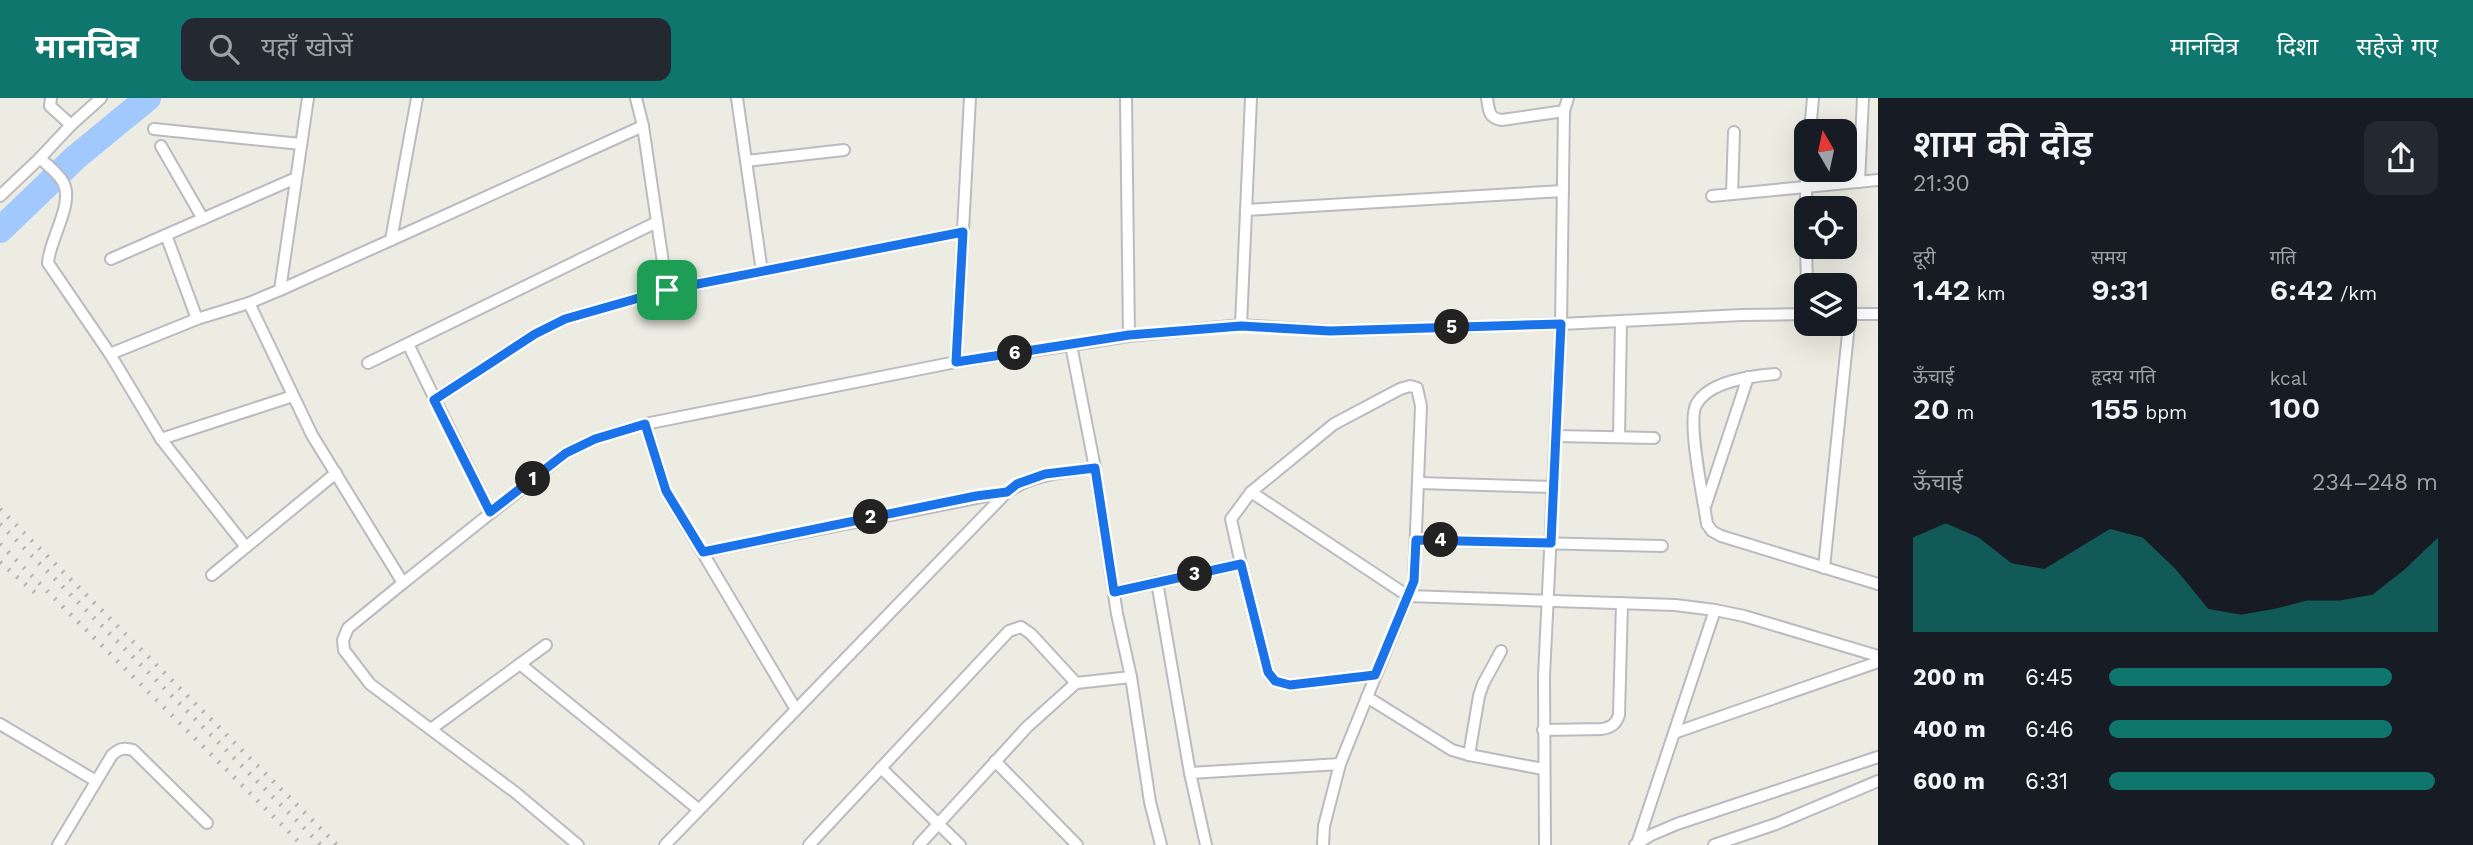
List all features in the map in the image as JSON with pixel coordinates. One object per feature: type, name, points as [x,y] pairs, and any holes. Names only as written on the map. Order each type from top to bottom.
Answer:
[{"type":"street","points":[[40,98],[51,102],[71,125]]},
{"type":"street","points":[[0,196],[43,162],[71,125],[101,98]]},
{"type":"street","points":[[280,290],[308,98]]},
{"type":"street","points":[[391,240],[417,98]]},
{"type":"street","points":[[636,98],[643,126],[667,290]]},
{"type":"street","points":[[737,98],[762,272]]},
{"type":"street","points":[[956,362],[970,98]]},
{"type":"street","points":[[1126,98],[1129,335]]},
{"type":"street","points":[[1241,326],[1251,98]]},
{"type":"street","points":[[1487,98],[1490,115],[1494,119],[1564,111]]},
{"type":"street","points":[[1545,845],[1543,730],[1561,324],[1564,111],[1568,98]]},
{"type":"street","points":[[1811,119],[1813,98]]},
{"type":"street","points":[[1858,182],[1863,98]]},
{"type":"street","points":[[110,354],[197,319],[280,290],[643,126]]},
{"type":"street","points":[[153,130],[301,144]]},
{"type":"street","points":[[1732,194],[1734,132]]},
{"type":"street","points":[[161,146],[203,219]]},
{"type":"street","points":[[746,161],[844,149]]},
{"type":"street","points":[[43,162],[62,181],[67,197],[48,251],[48,263],[110,354],[161,439],[246,547]]},
{"type":"street","points":[[111,259],[296,178]]},
{"type":"street","points":[[1712,197],[1878,180]]},
{"type":"street","points":[[1805,182],[1805,196]]},
{"type":"street","points":[[1246,210],[1563,191]]},
{"type":"street","points":[[369,363],[657,222]]},
{"type":"street","points":[[434,400],[535,334],[565,319],[667,290],[963,232]]},
{"type":"street","points":[[166,235],[197,319]]},
{"type":"street","points":[[249,303],[312,435],[403,583]]},
{"type":"street","points":[[578,845],[516,793],[370,684],[344,650],[342,640],[348,628],[490,512],[566,453],[595,439],[645,424],[956,362],[1129,335],[1241,326],[1330,331],[1794,314]]},
{"type":"street","points":[[1857,314],[1878,314]]},
{"type":"street","points":[[1619,437],[1621,321]]},
{"type":"street","points":[[1824,568],[1845,336]]},
{"type":"street","points":[[408,344],[490,512]]},
{"type":"street","points":[[1071,345],[1095,468],[1150,802],[1161,845]]},
{"type":"street","points":[[1775,374],[1731,381],[1703,396],[1696,405],[1693,416],[1694,432],[1707,524],[1712,531],[1878,584]]},
{"type":"street","points":[[1704,507],[1748,377]]},
{"type":"street","points":[[1323,845],[1324,826],[1340,764],[1414,581],[1421,406],[1417,388],[1410,386],[1334,424],[1251,492],[1231,519],[1268,672],[1275,681],[1290,685],[1375,675]]},
{"type":"street","points":[[161,439],[293,396]]},
{"type":"street","points":[[645,424],[666,491],[795,708]]},
{"type":"street","points":[[1556,436],[1654,438]]},
{"type":"street","points":[[665,845],[1007,492],[1017,484],[1045,474],[1095,468]]},
{"type":"street","points":[[212,575],[336,473]]},
{"type":"street","points":[[1419,483],[1553,487]]},
{"type":"street","points":[[703,552],[1007,492]]},
{"type":"street","points":[[1251,492],[1408,596],[1675,605],[1715,610],[1878,656]]},
{"type":"street","points":[[1416,540],[1662,546]]},
{"type":"street","points":[[1114,592],[1241,564]]},
{"type":"street","points":[[1157,582],[1190,773],[1206,845]]},
{"type":"street","points":[[1543,730],[1602,729],[1616,722],[1619,715],[1622,603]]},
{"type":"street","points":[[1636,844],[1715,610]]},
{"type":"street","points":[[809,845],[1009,631],[1021,627],[1031,634],[1076,683]]},
{"type":"street","points":[[431,729],[546,645]]},
{"type":"street","points":[[1469,755],[1479,696],[1501,651]]},
{"type":"street","points":[[1674,733],[1878,662]]},
{"type":"street","points":[[520,664],[698,809]]},
{"type":"street","points":[[919,845],[1027,727],[1076,683],[1131,677]]},
{"type":"street","points":[[1367,697],[1451,750],[1543,769]]},
{"type":"street","points":[[0,724],[96,782]]},
{"type":"street","points":[[58,845],[112,755],[119,749],[133,750],[207,823]]},
{"type":"street","points":[[1636,844],[1677,824],[1878,757]]},
{"type":"street","points":[[995,761],[1077,845]]},
{"type":"street","points":[[1190,773],[1340,764]]},
{"type":"street","points":[[881,768],[960,845]]},
{"type":"street","points":[[1714,845],[1776,824],[1878,781]]},
{"type":"waterway","points":[[0,230],[76,157],[148,98]]},
{"type":"railway","points":[[0,509],[337,845]]},
{"type":"railway","points":[[0,524],[321,845]]},
{"type":"railway","points":[[0,544],[302,845]]},
{"type":"railway","points":[[0,562],[41,598]]},
{"type":"route","points":[[963,232],[956,362],[1129,335],[1241,326],[1330,331],[1561,324],[1551,543],[1416,540],[1414,581],[1375,675],[1290,685],[1275,681],[1268,672],[1241,564],[1114,592],[1095,468],[1045,474],[1017,484],[1007,492],[703,552],[666,491],[645,424],[595,439],[566,453],[490,512],[434,400],[535,334],[565,319],[667,290],[963,232]]}]
